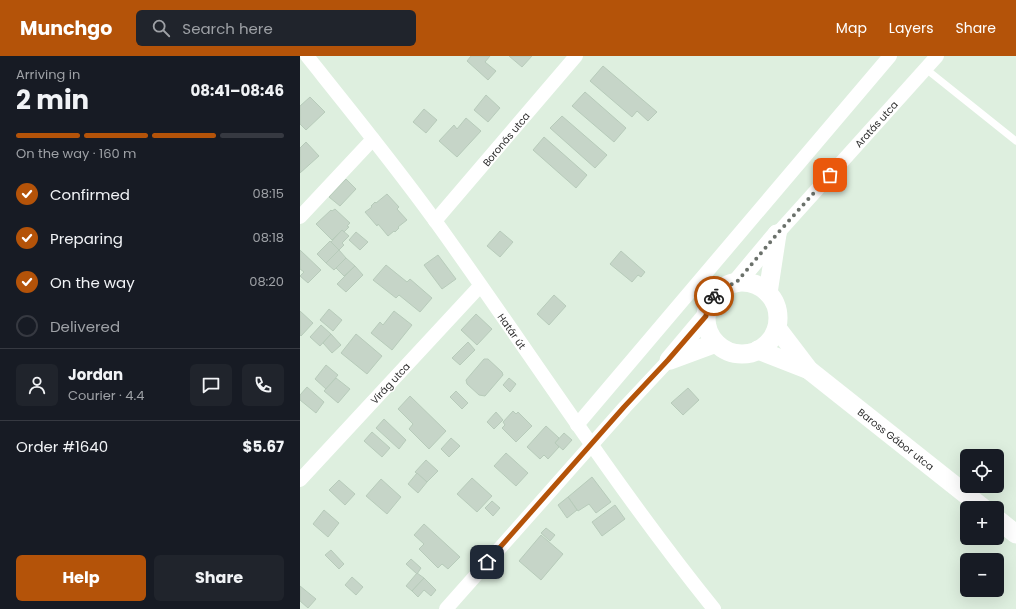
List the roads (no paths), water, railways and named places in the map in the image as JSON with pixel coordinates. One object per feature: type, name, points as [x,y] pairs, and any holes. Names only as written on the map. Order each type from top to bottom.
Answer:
[{"type":"street","name":"Határ út","points":[[307,56],[373,139],[435,221],[591,445],[680,567],[714,609]]},
{"type":"street","name":"Boronás utca","points":[[435,221],[576,56]]},
{"type":"street","points":[[577,425],[890,56]]},
{"type":"street","name":"Aratás utca","points":[[736,283],[777,234],[937,56]]},
{"type":"street","points":[[300,217],[373,139]]},
{"type":"street","points":[[768,294],[777,234]]},
{"type":"street","points":[[742,282],[754,284],[764,289],[768,294],[772,298],[777,308],[778,320],[776,331],[770,341],[762,349],[750,353],[738,354],[726,350],[716,343],[709,333],[706,316],[707,308],[712,298],[720,289],[731,284],[742,282]]},
{"type":"street","name":"Virág utca","points":[[300,480],[480,286]]},
{"type":"street","points":[[446,609],[706,316]]},
{"type":"street","points":[[777,328],[809,370]]},
{"type":"street","points":[[668,360],[716,343]]},
{"type":"street","points":[[758,350],[809,370]]},
{"type":"street","name":"Baross Gábor utca","points":[[809,370],[974,501]]},
{"type":"street","points":[[1004,525],[1016,534]]},
{"type":"lane","points":[[926,69],[1016,141]]}]
